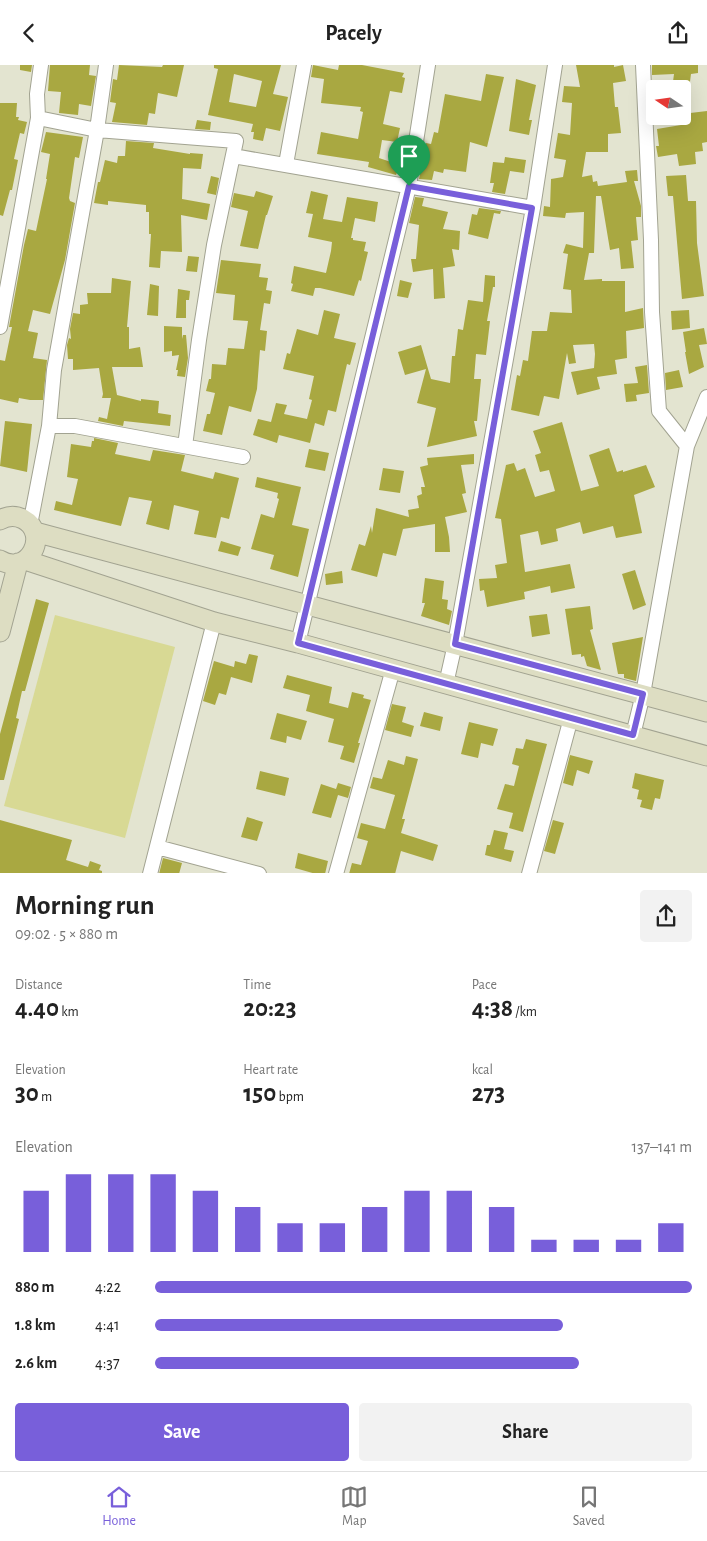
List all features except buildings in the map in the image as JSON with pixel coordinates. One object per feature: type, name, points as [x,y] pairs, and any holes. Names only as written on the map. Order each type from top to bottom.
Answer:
[{"type":"main road","points":[[0,520],[18,517],[32,528],[307,605],[707,712]]},
{"type":"main road","points":[[14,561],[31,555],[35,548],[36,540],[32,528]]},
{"type":"main road","points":[[14,561],[214,621],[707,756]]},
{"type":"main road","points":[[0,632],[14,561]]},
{"type":"street","points":[[0,327],[38,119],[41,65]]},
{"type":"street","points":[[32,528],[49,426],[54,370],[97,130],[106,65]]},
{"type":"street","points":[[286,164],[304,65]]},
{"type":"street","points":[[298,643],[409,186],[428,65]]},
{"type":"street","points":[[446,684],[455,644],[532,208],[555,65]]},
{"type":"street","points":[[643,65],[651,240],[652,312],[659,411],[687,447]]},
{"type":"street","points":[[38,119],[97,130],[236,141],[214,245],[185,446]]},
{"type":"street","points":[[233,156],[532,208]]},
{"type":"street","points":[[633,735],[643,694],[687,447],[707,397]]},
{"type":"street","points":[[49,426],[75,426],[243,457]]},
{"type":"street","points":[[150,873],[214,621]]},
{"type":"street","points":[[336,873],[393,669]]},
{"type":"street","points":[[529,873],[571,718]]},
{"type":"street","points":[[157,847],[259,873]]},
{"type":"green space","points":[[55,615],[175,647],[125,838],[4,806]]},
{"type":"route","points":[[409,186],[532,208],[455,644],[643,694],[633,735],[298,643],[409,186]]}]
